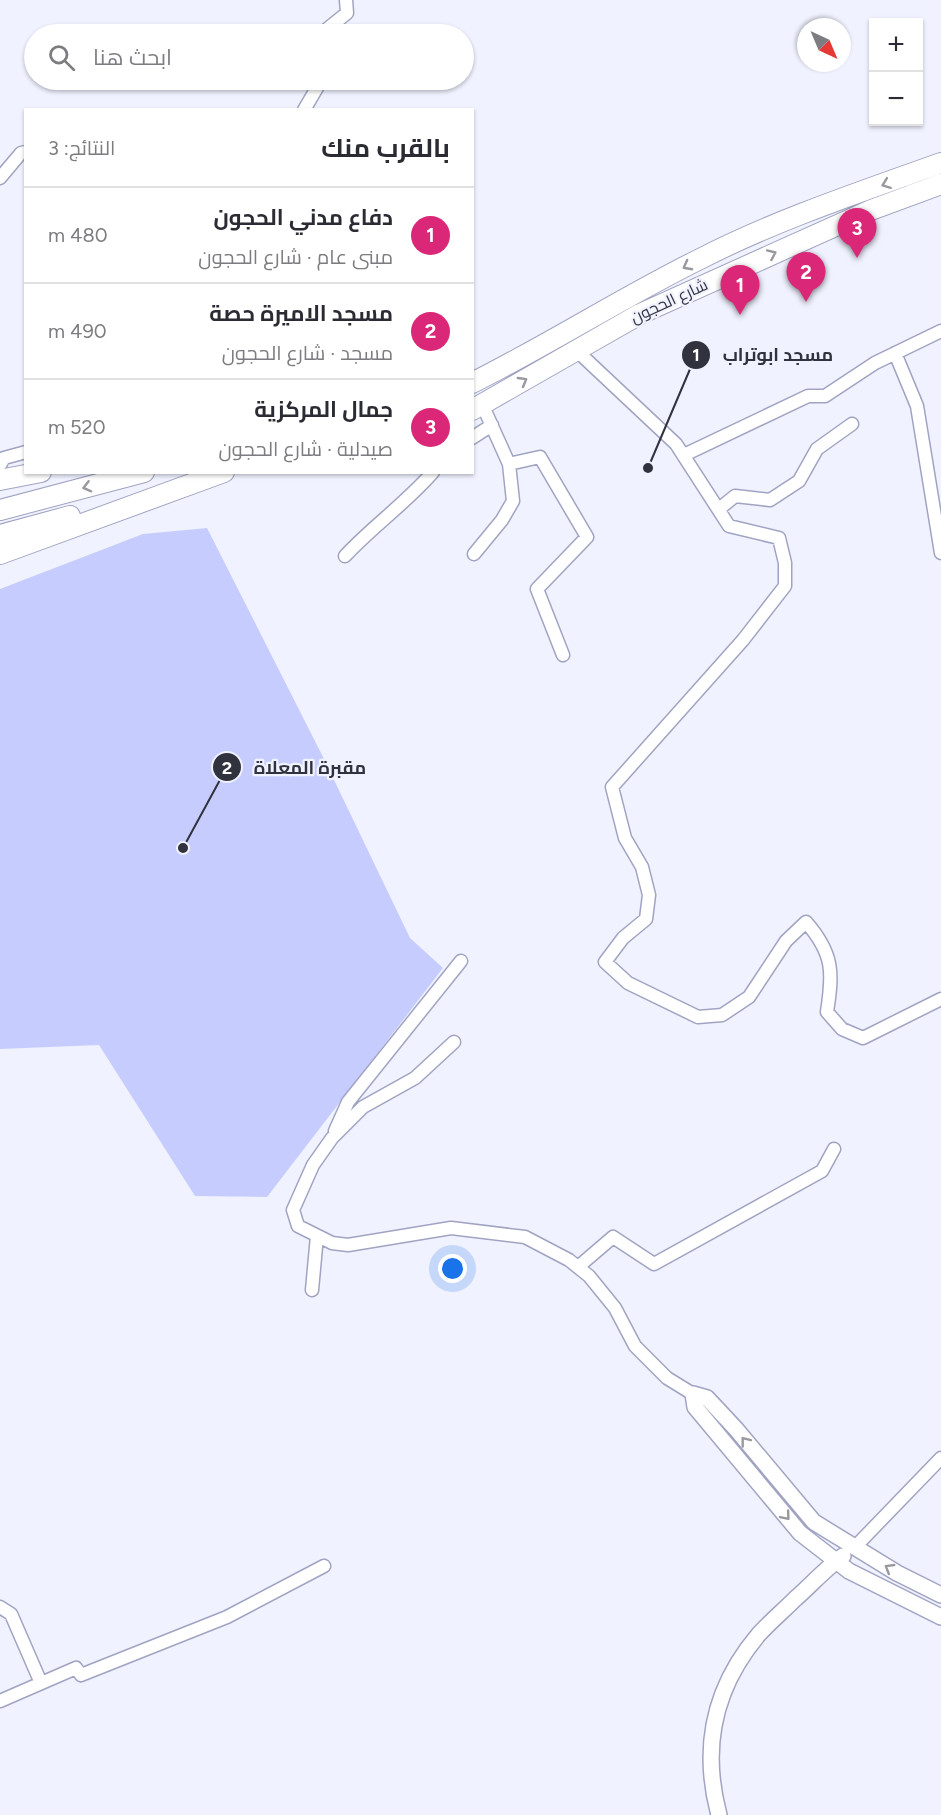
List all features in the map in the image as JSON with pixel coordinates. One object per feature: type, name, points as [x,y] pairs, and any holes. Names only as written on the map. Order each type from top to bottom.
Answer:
[{"type":"main road","name":"شارع الحجون","points":[[474,382],[541,349],[700,258],[747,237],[941,164]]},
{"type":"main road","name":"شارع الحجون","points":[[477,407],[639,314],[871,210],[941,184]]},
{"type":"main road","points":[[0,480],[31,474]]},
{"type":"main road","points":[[0,510],[136,474]]},
{"type":"main road","points":[[0,554],[218,474]]},
{"type":"main road","points":[[0,535],[188,484]]},
{"type":"street","points":[[333,24],[347,13],[346,0]]},
{"type":"street","points":[[305,108],[316,90]]},
{"type":"street","points":[[0,178],[24,152]]},
{"type":"street","points":[[684,455],[808,396],[825,396],[896,353],[941,331]]},
{"type":"street","points":[[576,350],[676,444],[729,526],[779,538],[785,563],[785,586],[743,640],[612,787],[625,838],[642,867],[649,895],[646,919],[623,938],[605,962],[628,983],[698,1017],[722,1015],[749,997],[786,941],[806,922],[822,940],[832,968],[828,1012],[842,1029],[863,1038],[941,999]]},
{"type":"street","points":[[896,353],[917,406],[941,553]]},
{"type":"street","points":[[474,554],[502,520],[513,501],[509,464],[492,425],[477,407]]},
{"type":"street","points":[[719,509],[735,496],[770,500],[800,481],[817,449],[852,424]]},
{"type":"street","points":[[474,437],[492,425]]},
{"type":"street","points":[[1,458],[24,452]]},
{"type":"street","points":[[509,464],[540,457],[587,537],[537,589],[563,655]]},
{"type":"street","points":[[345,556],[371,527],[417,490],[431,474]]},
{"type":"street","points":[[332,1138],[348,1102],[396,1038],[461,961]]},
{"type":"street","points":[[453,1042],[416,1078],[363,1107],[332,1138],[313,1165],[293,1210],[298,1226],[332,1243],[348,1245],[451,1228],[525,1237],[578,1267],[589,1276],[615,1308],[635,1346],[667,1378],[693,1394],[707,1398],[814,1522],[941,1595]]},
{"type":"street","points":[[578,1267],[613,1237],[654,1264],[822,1171],[834,1149]]},
{"type":"street","points":[[312,1290],[316,1236]]},
{"type":"street","points":[[693,1394],[694,1407],[800,1533],[849,1571],[941,1617]]},
{"type":"street","points":[[719,1815],[711,1770],[711,1744],[714,1715],[724,1687],[758,1635],[837,1560],[855,1547],[941,1458]]},
{"type":"street","points":[[0,1701],[76,1668],[81,1675],[226,1617],[324,1566]]},
{"type":"street","points":[[0,1607],[11,1614],[41,1683]]},
{"type":"shaded area","points":[[207,528],[323,757],[410,938],[443,968],[267,1197],[195,1196],[99,1045],[0,1049],[0,589],[143,534]]},
{"type":"place","name":"جمال المركزية","points":[[857,258]]},
{"type":"place","name":"مسجد الاميرة حصة","points":[[806,302]]},
{"type":"place","name":"دفاع مدني الحجون","points":[[740,315]]},
{"type":"place","name":"مسجد ابوتراب","points":[[648,468]]},
{"type":"place","name":"مقبرة المعلاة","points":[[183,848]]}]
